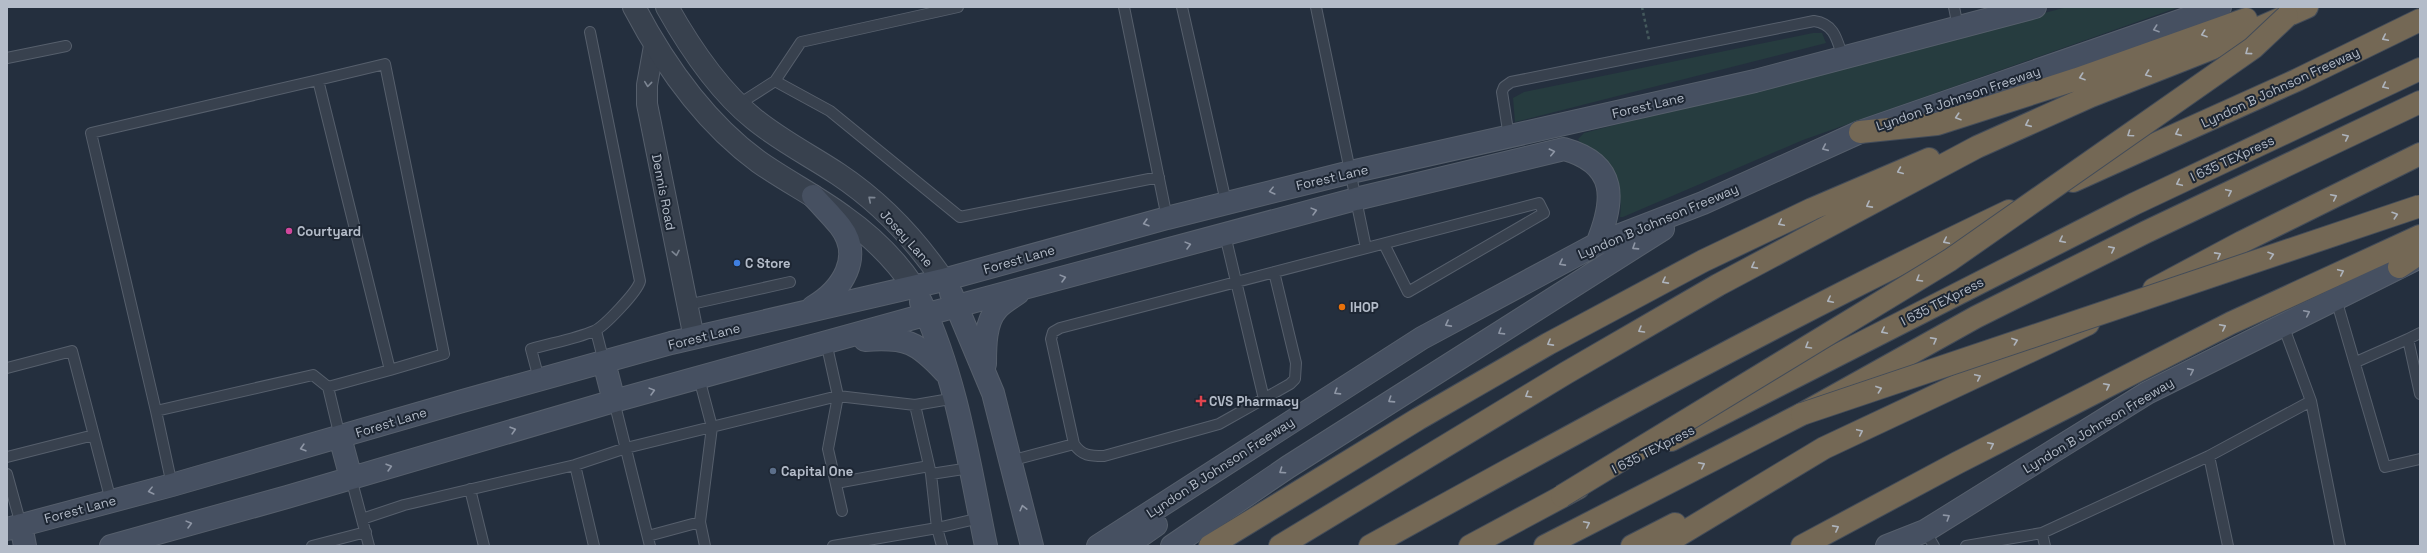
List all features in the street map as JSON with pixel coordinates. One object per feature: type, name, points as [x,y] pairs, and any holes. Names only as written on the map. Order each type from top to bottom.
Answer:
[{"type":"highway","points":[[1860,132],[1937,124],[2284,11],[2307,7]]},
{"type":"highway","points":[[1280,546],[1566,373],[1704,293],[1977,147],[2091,96],[2213,48],[2284,11]]},
{"type":"highway","points":[[1562,496],[1950,260],[2253,48],[2284,11]]},
{"type":"highway","name":"Lyndon B Johnson Freeway","points":[[1370,546],[1560,441],[1942,243],[2123,158],[2297,80],[2420,20]]},
{"type":"highway","name":"I 635 TEXpress","points":[[1470,546],[1562,496],[2134,204],[2420,69]]},
{"type":"highway","points":[[1545,546],[1802,414],[1976,317],[2154,228],[2420,102]]},
{"type":"highway","points":[[1210,546],[1425,415],[1548,344],[1703,261],[1812,209],[1920,162],[1977,147]]},
{"type":"highway","points":[[1632,546],[1824,448],[2059,340],[2242,242],[2420,154]]},
{"type":"highway","points":[[1802,414],[2420,206]]},
{"type":"highway","points":[[1802,546],[1957,463],[2231,323],[2420,236]]},
{"type":"highway","points":[[2399,267],[2420,253]]},
{"type":"highway","points":[[1661,546],[1824,448]]},
{"type":"main road","name":"Forest Lane","points":[[18,534],[111,500],[172,485],[539,380],[694,338],[943,280],[1226,202],[1351,172],[1755,81],[1843,58],[1956,17],[2035,7]]},
{"type":"main road","name":"Lyndon B Johnson Freeway","points":[[1098,546],[1422,338],[1596,244],[1703,203],[1860,132],[2220,7]]},
{"type":"main road","points":[[1509,137],[1514,160]]},
{"type":"main road","name":"Forest Lane","points":[[111,546],[614,401],[927,314],[1356,200],[1514,160],[1564,149],[1581,154],[1595,163],[1602,172],[1609,189],[1610,205],[1596,244]]},
{"type":"main road","points":[[804,312],[825,300],[840,284],[850,263],[850,245],[840,227],[813,196]]},
{"type":"main road","points":[[1172,546],[1288,467],[1403,392],[1703,203]]},
{"type":"main road","name":"Lyndon B Johnson Freeway","points":[[1887,546],[1930,539],[2147,393],[2420,257]]},
{"type":"main road","name":"Josey Lane","points":[[943,280],[957,306],[985,369],[1032,546]]},
{"type":"main road","name":"Josey Lane","points":[[914,286],[927,314],[956,398],[986,546]]},
{"type":"main road","points":[[985,369],[988,331],[993,315],[998,308],[1025,288]]},
{"type":"main road","points":[[826,342],[895,339],[909,342],[927,354],[948,375]]},
{"type":"main road","points":[[604,362],[614,401]]},
{"type":"main road","points":[[340,437],[351,478]]},
{"type":"main road","points":[[1126,546],[1156,525],[1176,496]]},
{"type":"street","name":"Josey Lane","points":[[634,7],[654,46],[690,96],[718,126],[758,162],[844,216],[873,240],[897,265],[914,286]]},
{"type":"street","name":"Josey Lane","points":[[667,7],[685,39],[716,80],[754,119],[794,148],[838,174],[871,198],[922,251],[943,280]]},
{"type":"street","name":"Dennis Road","points":[[654,46],[647,85],[647,104],[694,338]]},
{"type":"street","points":[[718,126],[739,104]]},
{"type":"lane","points":[[739,104],[775,81],[801,42],[958,7]]},
{"type":"lane","points":[[1124,7],[1167,218]]},
{"type":"lane","points":[[1182,7],[1226,202]]},
{"type":"lane","points":[[1316,7],[1366,248]]},
{"type":"lane","points":[[1509,137],[1502,92],[1504,86],[1511,82],[1814,21],[1822,22],[1833,30],[1843,58]]},
{"type":"lane","points":[[539,380],[532,348],[596,331],[639,287],[640,281],[590,32]]},
{"type":"lane","points":[[7,58],[66,46]]},
{"type":"lane","points":[[172,485],[156,410],[91,133],[385,64],[444,354],[328,387]]},
{"type":"lane","points":[[318,80],[390,370]]},
{"type":"lane","points":[[775,81],[830,111],[960,217],[1159,177]]},
{"type":"lane","points":[[1274,272],[1297,372],[1295,380],[1219,424],[1104,456],[1087,456],[1079,451],[1074,444],[1052,339],[1053,332],[1068,326],[1274,272],[1366,248],[1384,244],[1539,203],[1544,213],[1408,292],[1384,244]]},
{"type":"lane","points":[[1225,235],[1264,399]]},
{"type":"lane","points":[[687,305],[790,282]]},
{"type":"lane","points":[[2336,299],[2356,362],[2385,467],[2420,459]]},
{"type":"lane","points":[[2283,325],[2311,400],[2340,546]]},
{"type":"lane","points":[[596,331],[604,362]]},
{"type":"lane","points":[[2356,362],[2420,333]]},
{"type":"lane","points":[[2408,339],[2420,394]]},
{"type":"lane","points":[[826,342],[838,396],[828,449],[842,511]]},
{"type":"lane","points":[[7,368],[72,351],[111,500]]},
{"type":"lane","points":[[156,410],[313,375],[328,387],[340,437]]},
{"type":"lane","points":[[699,378],[712,427],[700,522],[705,546]]},
{"type":"lane","points":[[362,519],[404,505],[575,465],[626,448],[838,396],[915,405],[956,398]]},
{"type":"lane","points":[[1966,546],[2042,533],[2209,456],[2311,400]]},
{"type":"lane","points":[[614,401],[650,546]]},
{"type":"lane","points":[[915,405],[930,470],[937,528],[942,546]]},
{"type":"lane","points":[[7,457],[94,434]]},
{"type":"lane","points":[[1010,461],[1074,444]]},
{"type":"lane","points":[[2209,456],[2228,546]]},
{"type":"lane","points":[[575,465],[594,546]]},
{"type":"lane","points":[[836,482],[930,470],[970,468]]},
{"type":"lane","points":[[7,474],[18,534]]},
{"type":"lane","points":[[351,478],[369,546]]},
{"type":"lane","points":[[470,489],[484,546]]},
{"type":"lane","points":[[833,546],[937,528],[980,518]]},
{"type":"lane","points":[[648,536],[700,522]]},
{"type":"lane","points":[[312,546],[366,532]]},
{"type":"lane","points":[[2042,533],[2044,546]]},
{"type":"path","points":[[1642,7],[1651,54]]},
{"type":"green space","points":[[2067,7],[2179,7],[1803,140],[1623,217],[1620,217],[1621,208],[1617,181],[1609,165],[1594,150],[1583,145],[1578,139],[1584,133]]},
{"type":"green space","points":[[1813,33],[1822,33],[1826,43],[1515,122],[1513,98],[1524,92]]},
{"type":"place","name":"Courtyard","points":[[289,231]]},
{"type":"place","name":"C Store","points":[[737,263]]},
{"type":"place","name":"IHOP","points":[[1342,307]]},
{"type":"place","name":"CVS Pharmacy","points":[[1201,401]]},
{"type":"place","name":"Capital One","points":[[773,471]]}]
